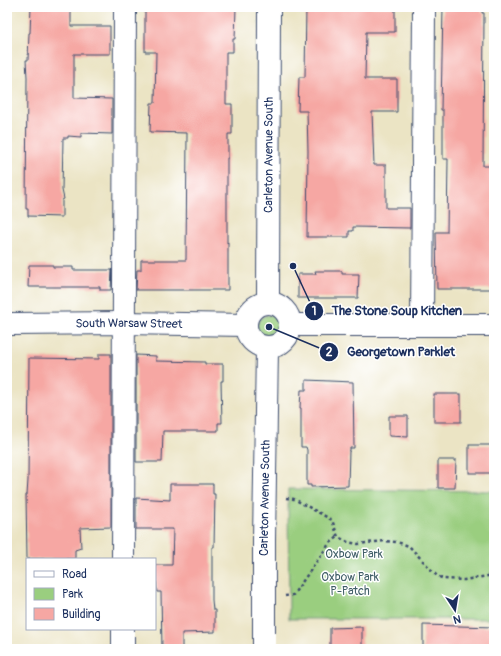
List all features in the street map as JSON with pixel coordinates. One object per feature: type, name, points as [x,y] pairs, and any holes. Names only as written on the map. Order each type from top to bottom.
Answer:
[{"type":"street","points":[[123,558],[125,7]]},
{"type":"street","name":"Carleton Avenue South","points":[[268,303],[269,7]]},
{"type":"street","points":[[422,325],[424,7]]},
{"type":"street","points":[[268,303],[281,306],[286,311],[291,324],[290,332],[282,344],[267,348],[253,342],[248,336],[246,325],[249,314],[253,309],[268,303]]},
{"type":"street","name":"South Warsaw Street","points":[[8,323],[246,325]]},
{"type":"street","points":[[291,324],[494,325]]},
{"type":"street","name":"Carleton Avenue South","points":[[264,649],[267,348]]},
{"type":"street","points":[[123,630],[123,649]]},
{"type":"path","points":[[265,496],[294,499],[326,516],[332,520],[338,537],[348,542],[358,544],[385,541],[397,542],[409,546],[438,576],[444,579],[464,580],[494,575]]},
{"type":"path","points":[[264,601],[293,594],[329,544],[338,537]]},
{"type":"green space","points":[[269,315],[274,316],[280,322],[280,332],[274,338],[269,339],[264,338],[258,332],[257,327],[258,322],[264,316]]},
{"type":"green space","name":"Oxbow Park","points":[[288,489],[494,491],[494,619],[289,619]]},
{"type":"building","points":[[31,7],[71,7],[71,26],[110,26],[110,54],[74,54],[74,98],[112,99],[112,134],[81,133],[81,137],[68,136],[68,138],[63,138],[62,190],[64,199],[62,200],[62,217],[28,216],[28,209],[26,209],[26,60],[28,60]]},
{"type":"building","points":[[145,7],[236,7],[233,52],[226,52],[226,104],[232,104],[232,134],[228,134],[227,158],[228,290],[136,290],[137,270],[141,270],[141,260],[186,260],[187,133],[150,132],[151,103],[155,103],[156,52],[145,52]]},
{"type":"building","points":[[306,7],[395,7],[395,32],[366,32],[365,79],[397,79],[397,112],[372,112],[374,165],[386,165],[386,208],[410,208],[410,228],[353,227],[353,231],[349,231],[349,237],[307,237],[307,111],[298,111],[299,77],[305,77]]},
{"type":"building","points":[[443,7],[482,7],[482,13],[484,13],[483,166],[494,166],[494,289],[437,289],[436,232],[447,232],[448,159],[443,159],[443,110],[441,110]]},
{"type":"building","points":[[29,265],[73,267],[73,270],[112,270],[111,290],[100,290],[100,287],[28,287]]},
{"type":"building","points":[[315,271],[342,271],[342,274],[359,274],[358,298],[298,298],[298,274],[316,274]]},
{"type":"building","points":[[99,354],[111,354],[111,527],[80,528],[81,548],[75,550],[75,558],[27,558],[26,495],[28,480],[29,358],[99,359]]},
{"type":"building","points":[[136,355],[156,356],[156,361],[223,364],[223,381],[221,381],[222,423],[218,423],[218,431],[163,431],[162,462],[136,462]]},
{"type":"building","points":[[306,380],[353,382],[354,448],[350,448],[349,451],[348,486],[311,487],[311,485],[307,485],[307,450],[306,447],[301,447],[300,408],[301,390],[306,390]]},
{"type":"building","points":[[434,394],[461,394],[461,422],[434,422]]},
{"type":"building","points":[[389,416],[408,416],[408,437],[389,436]]},
{"type":"building","points":[[469,445],[494,445],[494,473],[469,473]]},
{"type":"building","points":[[438,460],[456,460],[455,488],[438,488]]},
{"type":"building","points":[[170,484],[213,484],[213,494],[215,494],[214,547],[212,547],[212,600],[213,610],[215,610],[215,632],[182,633],[182,649],[162,649],[161,592],[157,592],[156,582],[156,565],[172,565],[173,529],[136,529],[136,498],[170,500]]},
{"type":"building","points":[[423,625],[494,627],[494,649],[423,649]]},
{"type":"building","points":[[362,627],[362,649],[330,649],[330,628]]},
{"type":"place","name":"The Stone Soup Kitchen","points":[[293,266]]},
{"type":"place","name":"Georgetown Parklet","points":[[269,327]]},
{"type":"park label","name":"Oxbow Park P-Patch","points":[[350,584]]}]
